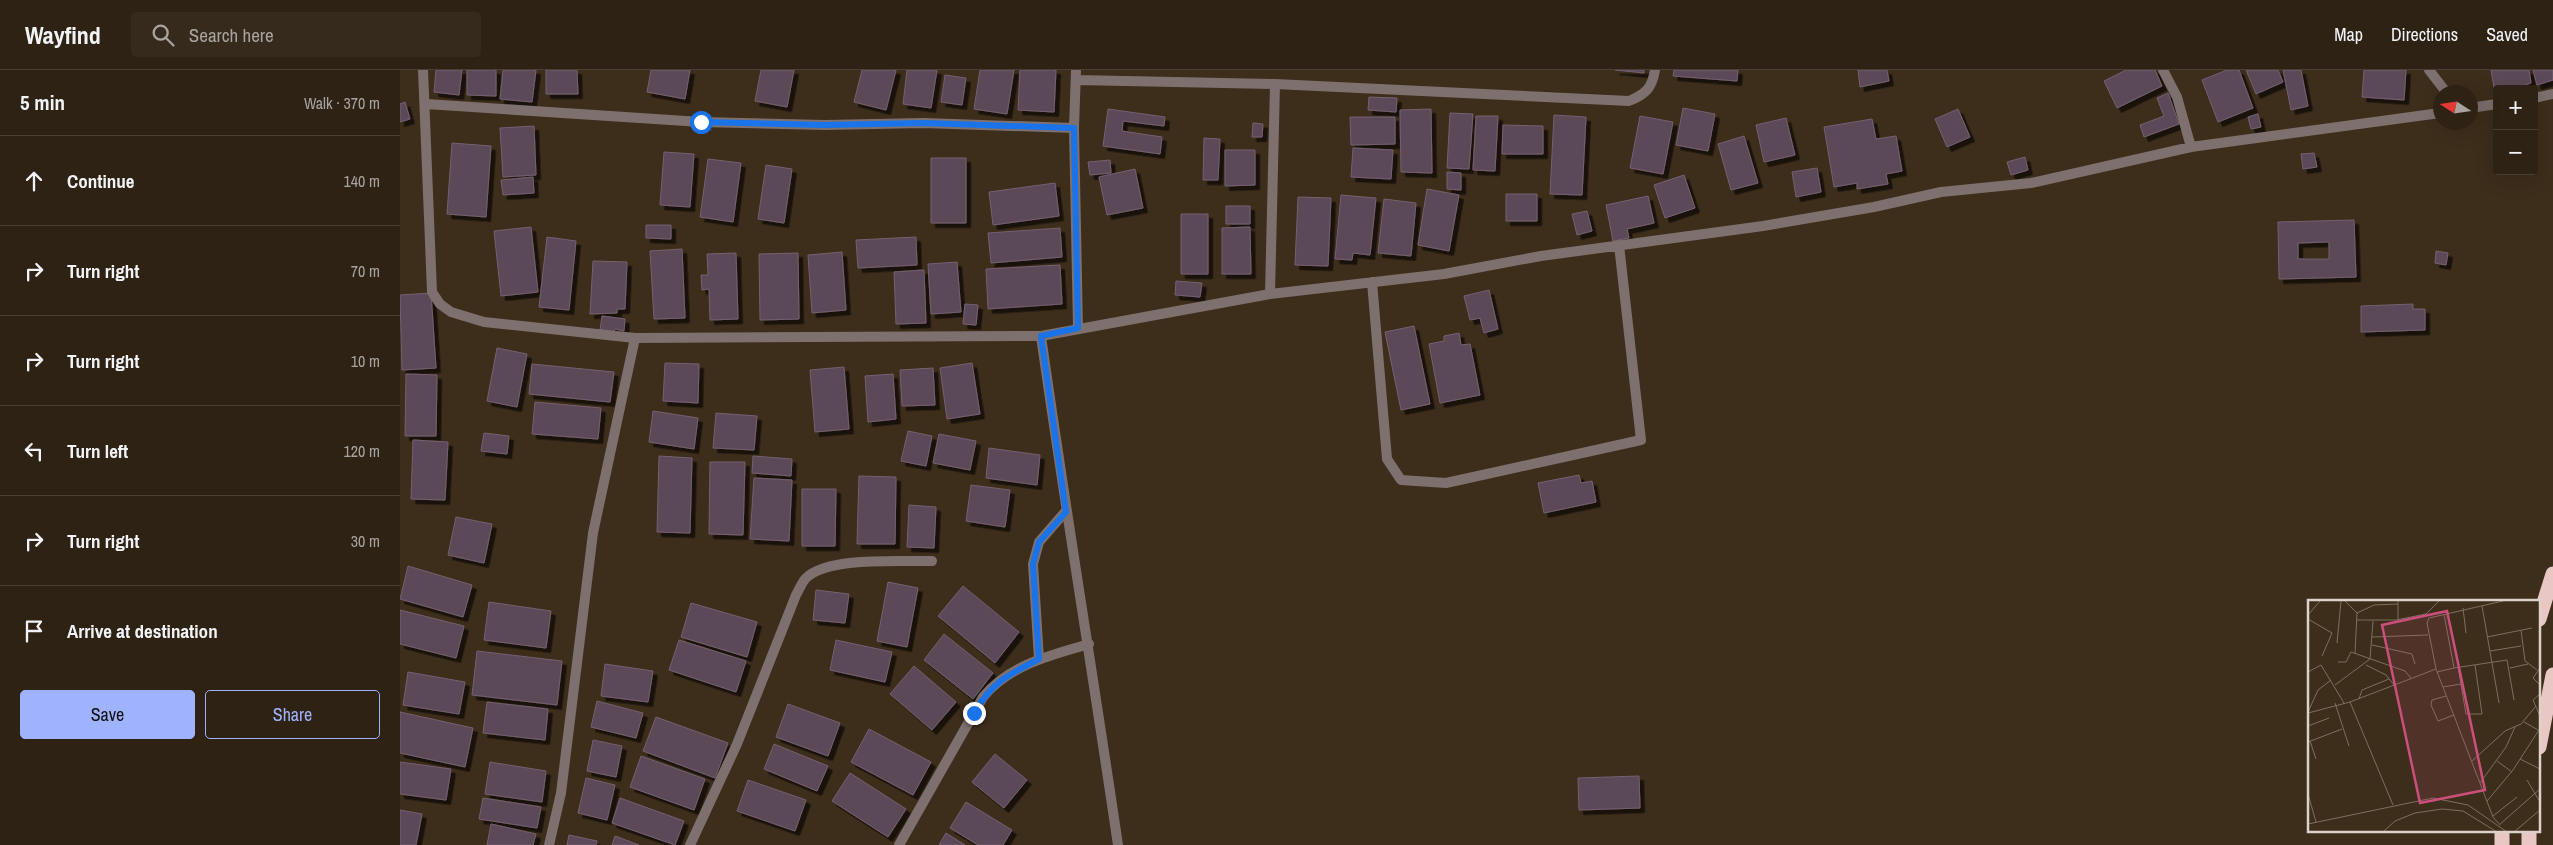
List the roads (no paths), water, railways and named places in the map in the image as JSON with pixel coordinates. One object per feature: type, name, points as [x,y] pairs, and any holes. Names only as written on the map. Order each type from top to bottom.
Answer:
[{"type":"highway","points":[[2540,616],[2553,574]]},
{"type":"highway","points":[[2540,742],[2553,675]]},
{"type":"highway","points":[[2502,832],[2502,845]]},
{"type":"highway","points":[[2529,832],[2529,845]]},
{"type":"street","points":[[423,70],[426,104],[432,292],[440,304],[451,312],[484,322],[635,338],[879,335],[1041,336],[1270,294],[1444,274],[1541,256],[1782,223],[1874,207],[1940,192],[2031,183],[2191,147],[2433,114]]},
{"type":"street","points":[[1078,328],[1074,128],[1076,75],[1629,101],[1645,94],[1651,86],[1654,70]]},
{"type":"street","points":[[2163,70],[2177,97],[2191,147]]},
{"type":"street","points":[[2429,70],[2441,85]]},
{"type":"street","points":[[1270,294],[1275,84]]},
{"type":"street","points":[[2538,97],[2553,94]]},
{"type":"street","points":[[426,104],[701,122],[825,125],[924,123],[1074,128]]},
{"type":"street","points":[[2478,107],[2493,105]]},
{"type":"street","points":[[1372,282],[1387,459],[1401,480],[1446,483],[1642,440],[1619,245]]},
{"type":"street","points":[[1041,336],[1066,512],[1089,644],[1118,845]]},
{"type":"street","points":[[549,845],[561,793],[593,533],[635,338]]},
{"type":"street","points":[[1039,659],[1033,564],[1039,542],[1066,512]]},
{"type":"street","points":[[690,845],[736,744],[796,595],[806,578],[826,567],[890,560],[932,561]]},
{"type":"street","points":[[899,845],[984,697],[1004,677],[1039,659],[1089,644]]}]
